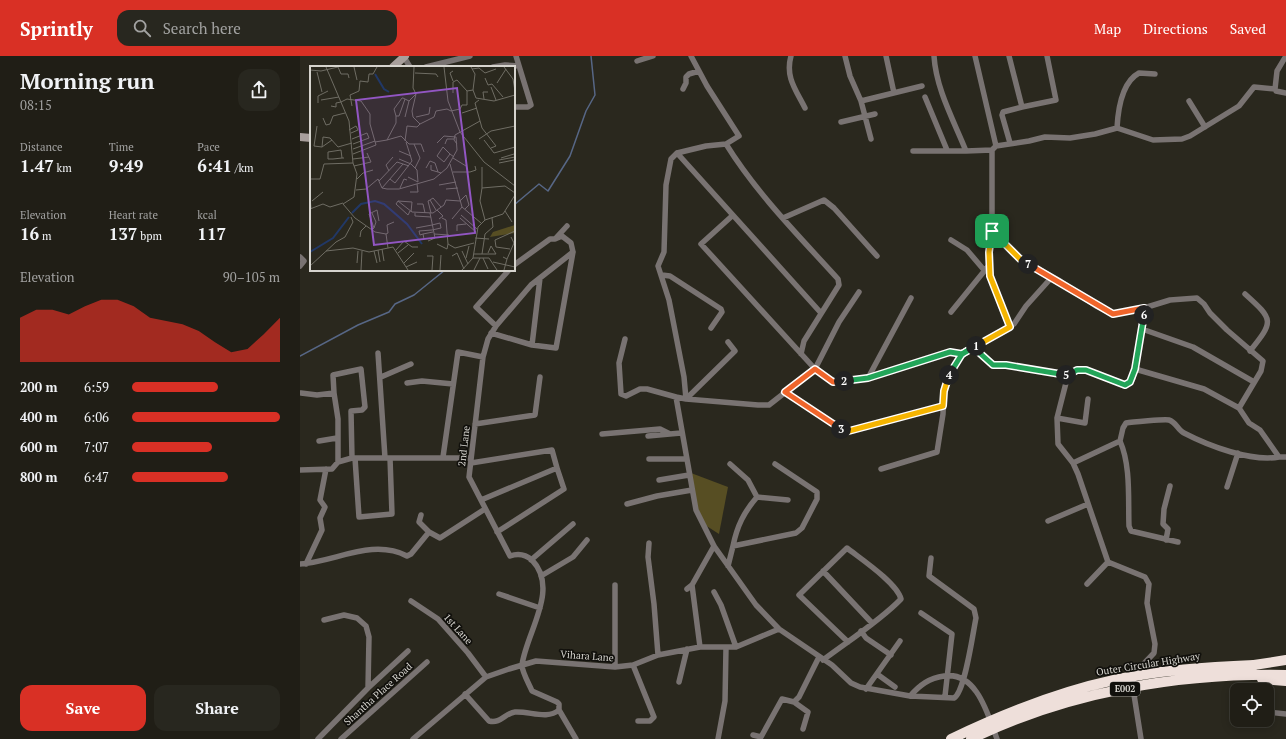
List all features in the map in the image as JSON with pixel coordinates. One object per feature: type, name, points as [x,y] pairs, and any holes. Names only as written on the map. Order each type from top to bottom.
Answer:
[{"type":"highway","points":[[1254,665],[1286,660]]},
{"type":"highway","name":"Outer Circular Highway","points":[[951,739],[985,722],[1051,698],[1115,680],[1203,668],[1286,665]]},
{"type":"highway","name":"Outer Circular Highway","points":[[971,739],[1012,722],[1089,697],[1154,684],[1230,676],[1286,675]]},
{"type":"highway","points":[[1230,676],[1286,681]]},
{"type":"street","points":[[430,66],[470,56]]},
{"type":"street","points":[[515,107],[528,107],[531,105],[516,56]]},
{"type":"street","points":[[637,61],[653,56]]},
{"type":"street","points":[[686,399],[684,377],[662,275],[658,266],[664,252],[666,185],[671,159],[677,153],[706,146],[726,144],[739,136],[707,86],[691,56]]},
{"type":"street","points":[[792,56],[788,66],[788,74],[805,108]]},
{"type":"street","points":[[845,56],[850,76],[861,101],[871,139]]},
{"type":"street","points":[[886,56],[894,93]]},
{"type":"street","points":[[934,56],[944,99],[966,151]]},
{"type":"street","points":[[974,56],[994,148],[992,231],[989,252],[990,276],[1010,327]]},
{"type":"street","points":[[1010,56],[1022,107]]},
{"type":"street","points":[[1010,143],[1002,115],[1003,112],[1056,100],[1047,56]]},
{"type":"street","points":[[1275,89],[1277,71],[1286,56]]},
{"type":"street","points":[[394,66],[404,57],[409,66]]},
{"type":"street","points":[[500,66],[519,66]]},
{"type":"street","points":[[683,89],[686,83],[686,77],[689,74],[699,71]]},
{"type":"street","points":[[1116,128],[1117,116],[1128,82],[1139,73],[1155,74]]},
{"type":"street","points":[[861,101],[922,86]]},
{"type":"street","points":[[913,151],[966,151],[994,148],[1010,143],[1029,142],[1045,137],[1070,138],[1095,134],[1116,128],[1153,140],[1182,139],[1239,106],[1254,87],[1275,89],[1276,91],[1286,93]]},
{"type":"street","points":[[925,97],[947,150]]},
{"type":"street","points":[[1189,101],[1205,127]]},
{"type":"street","points":[[841,122],[875,114]]},
{"type":"street","points":[[300,137],[310,138]]},
{"type":"street","points":[[726,144],[740,166],[764,198],[838,279],[839,285],[804,341],[801,354]]},
{"type":"street","points":[[677,153],[732,216],[821,313]]},
{"type":"street","points":[[783,218],[824,200],[834,208],[877,256]]},
{"type":"street","points":[[732,216],[701,244],[815,369],[833,382],[868,378],[950,352],[962,354]]},
{"type":"street","points":[[555,239],[567,226]]},
{"type":"street","points":[[992,231],[1020,259],[1052,277],[1096,306],[1113,314],[1144,308],[1170,300],[1197,298],[1204,304],[1210,313],[1236,336],[1250,351],[1263,361],[1261,371],[1239,408]]},
{"type":"street","points":[[491,333],[532,345],[556,348],[574,252],[571,243],[562,236],[555,239],[550,239],[515,264]]},
{"type":"street","points":[[951,240],[967,250],[984,270]]},
{"type":"street","name":"2nd Lane","points":[[531,560],[528,557],[517,554],[510,556],[469,477],[483,357],[491,333],[531,285],[574,252]]},
{"type":"street","points":[[300,256],[304,261],[300,266]]},
{"type":"street","points":[[951,312],[990,264]]},
{"type":"street","points":[[496,326],[476,307],[508,271]]},
{"type":"street","points":[[662,275],[670,276],[721,309],[722,312],[711,328]]},
{"type":"street","points":[[881,469],[937,452],[946,381],[962,354],[1014,324],[1026,306],[1052,277]]},
{"type":"street","points":[[532,345],[540,278]]},
{"type":"street","points":[[625,339],[619,363],[620,394],[626,396],[640,389],[647,389],[686,399],[768,405],[815,369],[839,322],[859,292]]},
{"type":"street","points":[[1245,294],[1265,311],[1268,318],[1266,332],[1250,351]]},
{"type":"street","points":[[868,378],[910,298]]},
{"type":"street","points":[[973,347],[993,365],[1006,365],[1068,375],[1077,370],[1086,370],[1125,385],[1133,378],[1142,330],[1144,308]]},
{"type":"street","points":[[1142,330],[1193,347],[1254,382]]},
{"type":"street","points":[[686,399],[735,351],[728,342]]},
{"type":"street","points":[[443,457],[458,352],[483,357]]},
{"type":"street","points":[[338,462],[338,419],[333,375],[361,369],[365,407],[362,410],[351,411],[360,517],[392,514],[378,353]]},
{"type":"street","points":[[381,377],[411,364]]},
{"type":"street","points":[[1135,369],[1204,389],[1239,408],[1249,423],[1260,430],[1279,457]]},
{"type":"street","points":[[1068,375],[1057,418],[1058,444],[1073,463],[1108,562],[1145,577],[1149,584],[1147,603],[1155,644],[1154,653],[1135,672],[1132,682],[1141,739]]},
{"type":"street","points":[[475,424],[535,415],[540,377]]},
{"type":"street","points":[[408,383],[422,381],[453,384]]},
{"type":"street","points":[[785,392],[845,432],[943,406]]},
{"type":"street","points":[[301,393],[317,395],[334,393]]},
{"type":"street","points":[[676,397],[681,433],[696,510],[714,546],[756,605],[779,629],[821,658],[851,683],[866,689],[910,696],[957,697],[964,679],[976,612],[930,576],[931,558]]},
{"type":"street","points":[[1057,418],[1085,423],[1088,399]]},
{"type":"street","points":[[1178,542],[1131,531],[1129,526],[1127,476],[1123,448],[1120,441],[1123,428],[1126,424],[1167,419],[1174,422],[1181,431],[1199,441],[1219,449],[1268,459],[1286,457]]},
{"type":"street","points":[[602,434],[660,429],[670,434]]},
{"type":"street","points":[[648,436],[681,433]]},
{"type":"street","points":[[319,442],[337,438]]},
{"type":"street","points":[[1073,463],[1120,441]]},
{"type":"street","points":[[300,470],[332,469],[338,462],[354,458],[443,457],[471,461],[552,450],[564,489],[497,532]]},
{"type":"street","points":[[1227,487],[1238,453]]},
{"type":"street","points":[[649,459],[686,459]]},
{"type":"street","points":[[730,464],[748,480],[757,497]]},
{"type":"street","points":[[733,546],[789,535],[802,528],[817,499],[817,492],[775,464]]},
{"type":"street","points":[[481,500],[557,468]]},
{"type":"street","points":[[303,564],[322,530],[320,518],[325,507],[320,500],[326,469]]},
{"type":"street","points":[[659,480],[689,475]]},
{"type":"street","points":[[1166,540],[1168,529],[1163,524],[1164,508],[1170,486]]},
{"type":"street","points":[[627,504],[657,496],[692,490]]},
{"type":"street","points":[[757,497],[788,500]]},
{"type":"street","points":[[728,566],[736,530],[745,511],[757,497]]},
{"type":"street","points":[[1048,521],[1088,504]]},
{"type":"street","points":[[421,515],[419,522],[428,532],[440,538],[485,509]]},
{"type":"street","points":[[573,524],[531,560],[537,565],[541,576],[543,590],[540,608],[530,636],[522,667],[532,690],[559,704],[559,710],[576,739]]},
{"type":"street","points":[[303,564],[358,551],[375,550],[398,552],[407,556],[411,554],[428,532]]},
{"type":"street","points":[[541,576],[573,557],[587,540]]},
{"type":"street","points":[[649,543],[648,557],[658,655]]},
{"type":"street","points":[[687,589],[692,585],[714,546]]},
{"type":"street","points":[[794,702],[799,697],[821,658],[848,642],[901,599],[899,593],[847,548],[800,592],[799,597],[848,642]]},
{"type":"street","points":[[1087,584],[1108,562]]},
{"type":"street","points":[[823,571],[872,623]]},
{"type":"street","points":[[615,585],[615,667]]},
{"type":"street","points":[[692,585],[700,647]]},
{"type":"street","points":[[714,592],[721,605],[736,647]]},
{"type":"street","points":[[499,594],[540,608]]},
{"type":"street","name":"1st Lane","points":[[411,601],[438,619],[468,653],[486,677]]},
{"type":"street","points":[[921,613],[952,634],[945,696]]},
{"type":"street","points":[[324,620],[344,615],[357,618],[366,626],[369,636],[368,688]]},
{"type":"street","name":"Vihara Lane","points":[[413,739],[486,677],[522,667],[536,661],[615,667],[633,665],[658,655],[687,649],[700,647],[736,647],[779,629]]},
{"type":"street","points":[[862,631],[866,638],[891,655]]},
{"type":"street","points":[[866,689],[900,641]]},
{"type":"street","points":[[718,739],[725,701],[726,648]]},
{"type":"street","points":[[679,682],[687,649]]},
{"type":"street","points":[[318,739],[368,688],[408,651]]},
{"type":"street","name":"Shantha Place Road","points":[[341,739],[427,662]]},
{"type":"street","points":[[633,665],[654,717],[650,721],[638,721]]},
{"type":"street","points":[[877,674],[895,687]]},
{"type":"street","points":[[910,696],[926,681],[948,676],[964,679],[971,685],[985,707],[997,739]]},
{"type":"street","points":[[465,694],[489,721],[493,722],[500,721],[514,712],[548,715],[554,714],[559,710]]},
{"type":"street","points":[[753,735],[761,737],[779,701],[782,699],[794,702],[808,712],[803,729]]},
{"type":"street","points":[[1274,713],[1286,714]]},
{"type":"shaded area","points":[[691,473],[728,487],[719,534],[705,525],[698,509]]},
{"type":"waterway","points":[[515,204],[539,184],[548,191],[570,156],[586,111],[595,95],[591,56]]},
{"type":"waterway","points":[[300,356],[358,325],[389,312],[395,304],[414,295],[444,271]]},
{"type":"route","points":[[992,231],[989,252],[990,276],[1010,327],[973,347],[962,354],[950,352],[868,378],[833,382],[815,369],[785,392],[845,432],[943,406],[946,381],[951,370],[962,354],[973,347],[993,365],[1006,365],[1068,375],[1077,370],[1086,370],[1125,385],[1130,382],[1133,378],[1135,369],[1142,330],[1144,308],[1113,314],[1096,306],[1060,281],[1020,259],[992,231]]}]
